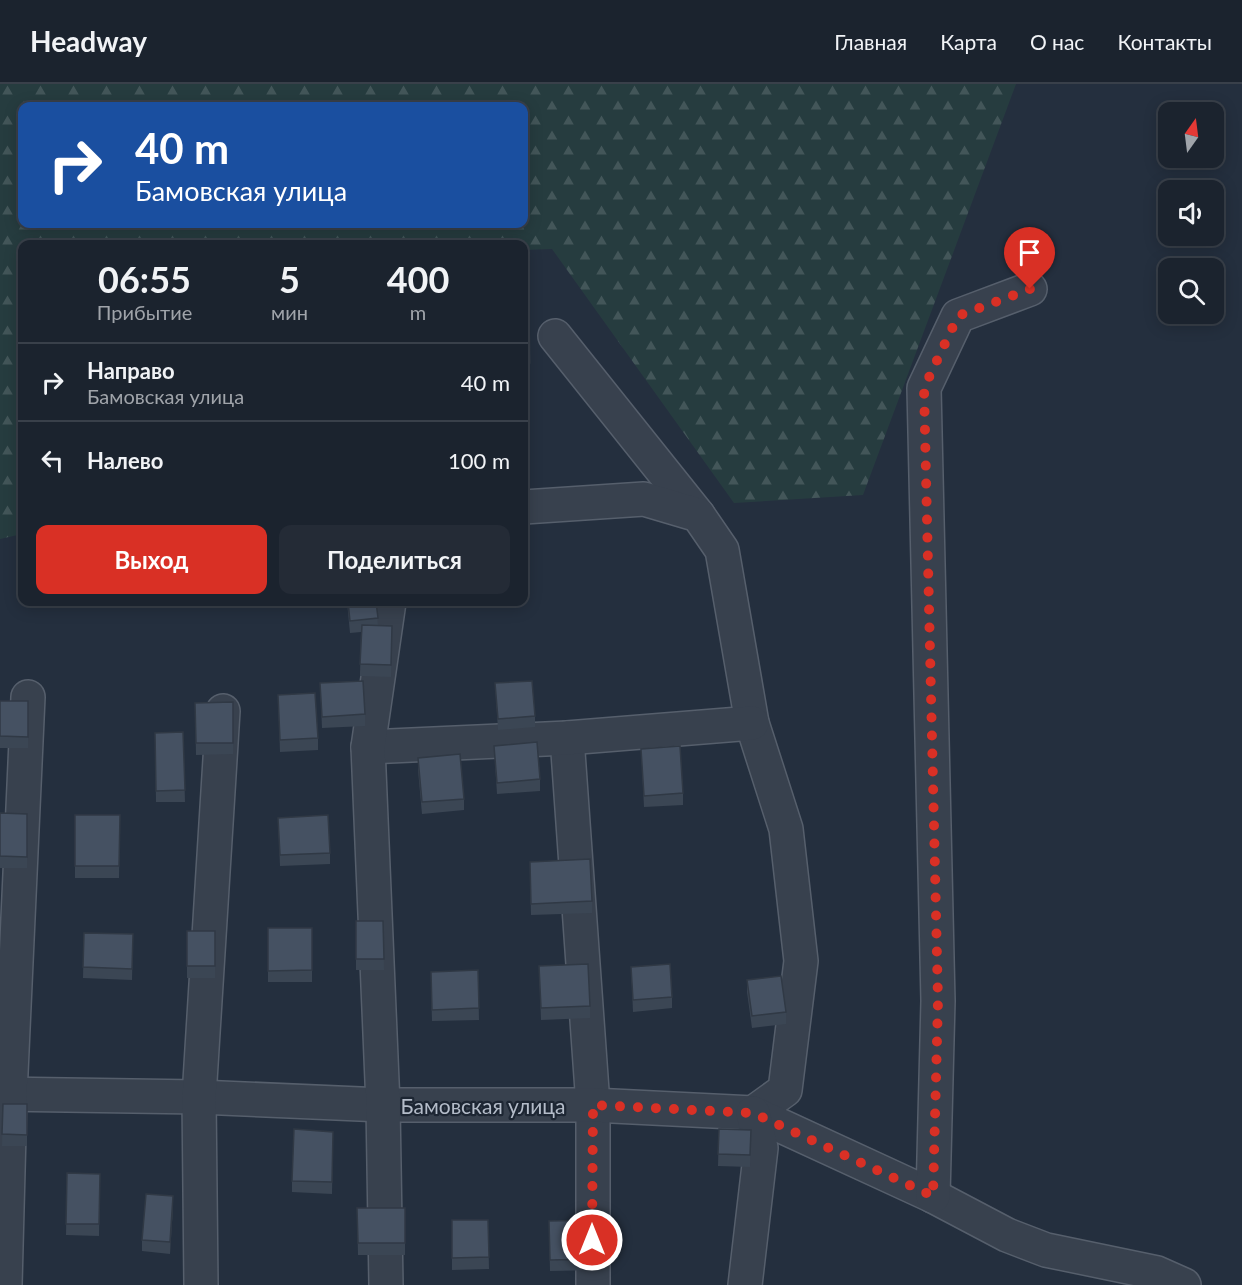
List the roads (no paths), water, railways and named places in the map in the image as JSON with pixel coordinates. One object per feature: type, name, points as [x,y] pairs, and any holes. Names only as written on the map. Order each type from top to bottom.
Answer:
[{"type":"street","points":[[933,1196],[938,1001],[924,388],[958,316],[1030,289]]},
{"type":"street","points":[[555,336],[698,515],[722,550],[752,723],[786,829],[801,961],[785,1090],[753,1113],[761,1148],[745,1285]]},
{"type":"street","points":[[528,507],[644,499],[698,515]]},
{"type":"street","points":[[386,1285],[383,1105],[368,747],[388,606]]},
{"type":"street","points":[[5,1285],[5,1094],[28,697]]},
{"type":"street","points":[[201,1285],[199,1097],[224,703]]},
{"type":"street","points":[[368,747],[567,738],[752,723]]},
{"type":"street","points":[[567,738],[593,1105],[592,1285]]},
{"type":"street","name":"Бамовская улица","points":[[5,1094],[199,1097],[383,1105],[593,1105],[753,1113],[933,1196],[1007,1235],[1112,1274],[1156,1274],[1184,1285]]}]
